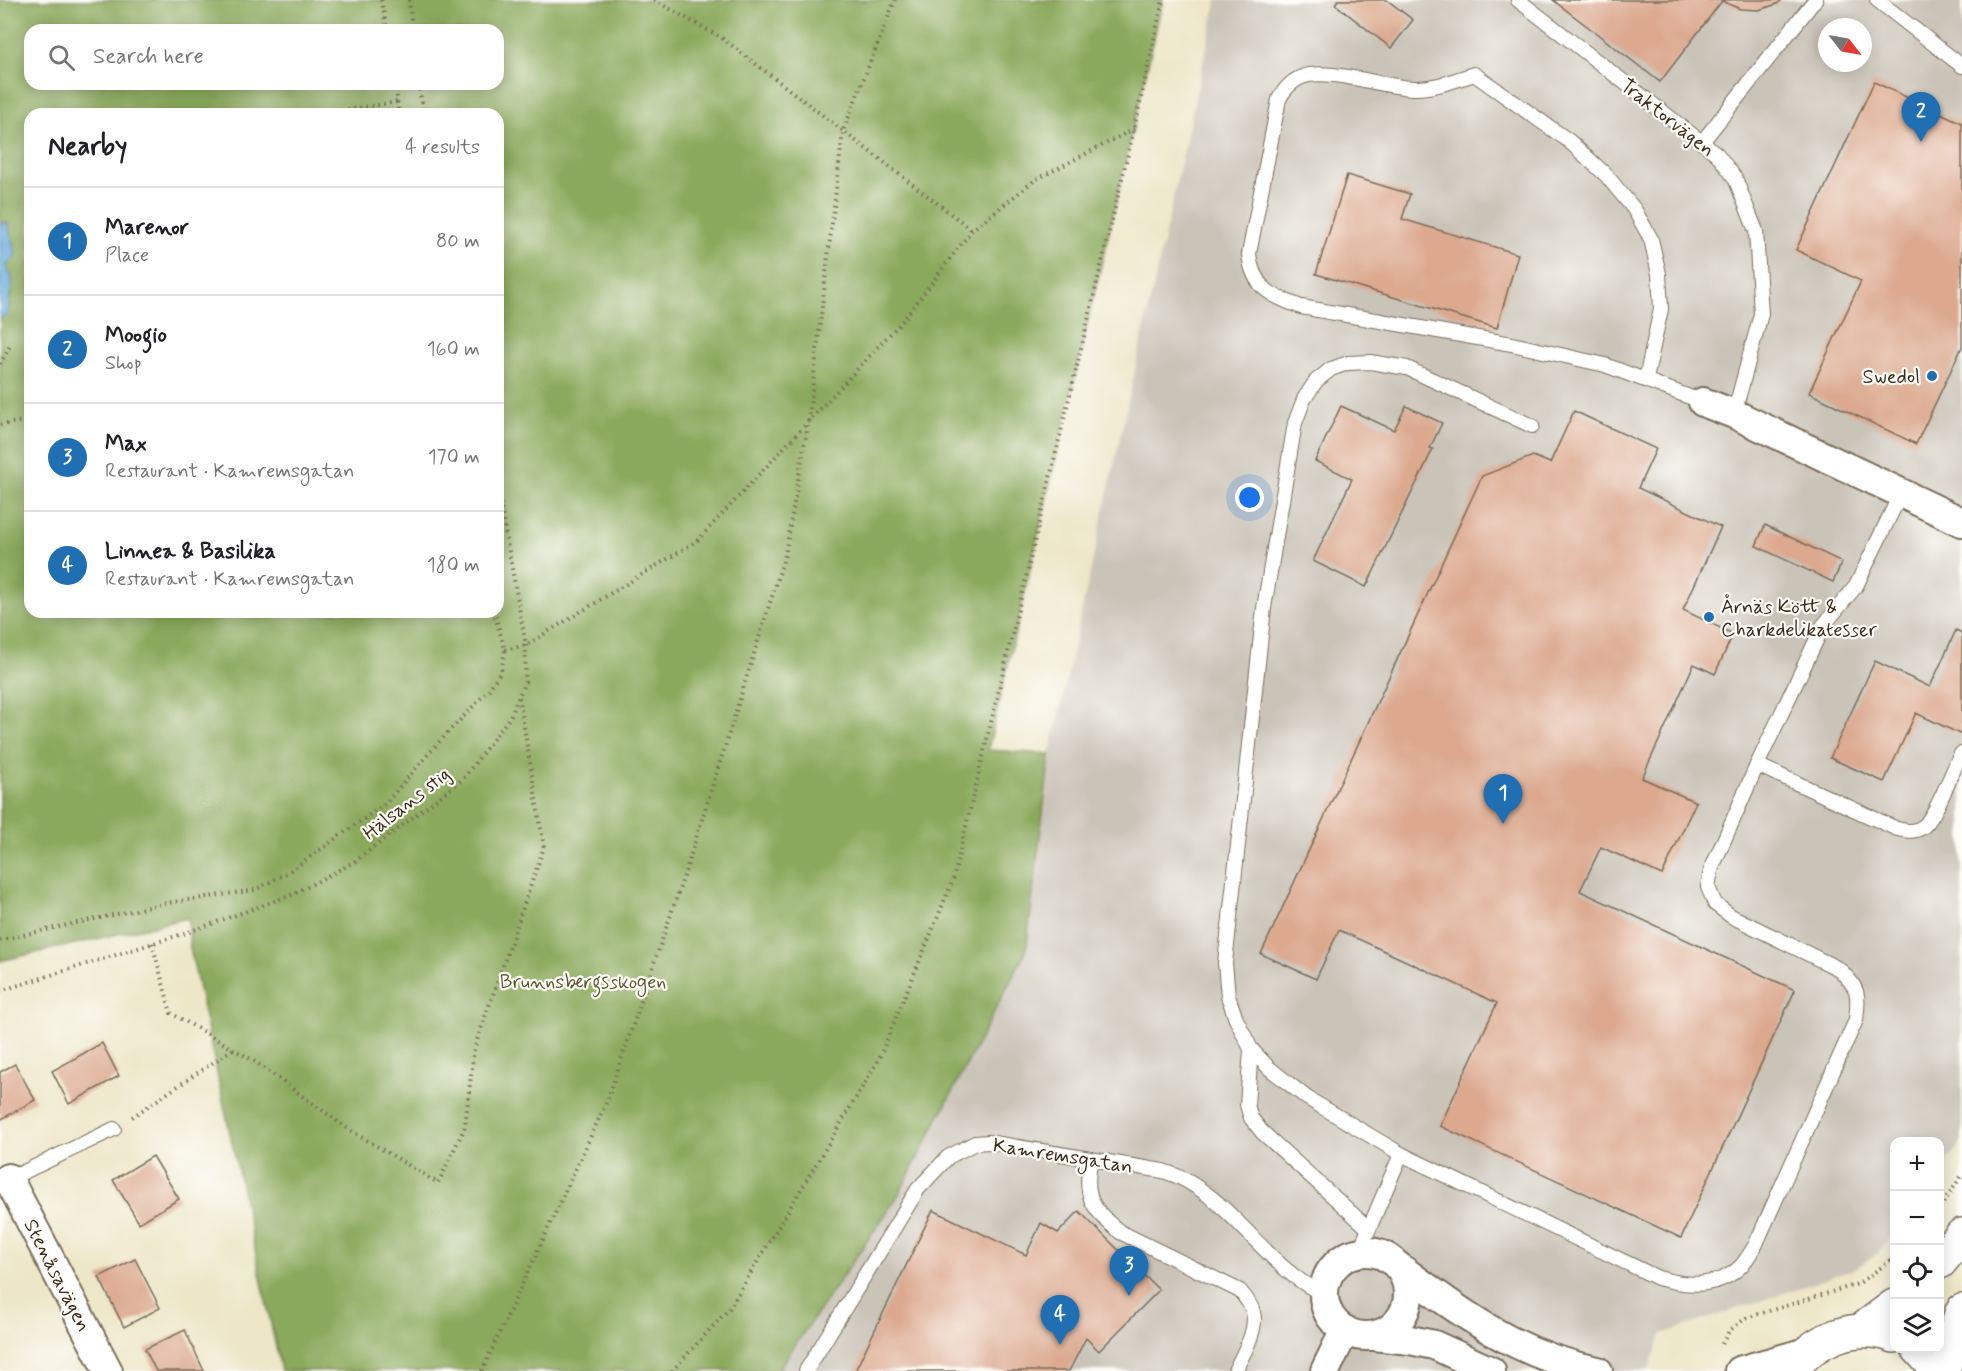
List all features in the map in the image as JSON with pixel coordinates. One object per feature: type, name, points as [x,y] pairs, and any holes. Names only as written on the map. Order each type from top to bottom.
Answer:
[{"type":"main road","points":[[1944,1257],[1962,1235]]},
{"type":"main road","points":[[1862,1330],[1890,1309]]},
{"type":"main road","points":[[1923,1353],[1941,1371],[1962,1311]]},
{"type":"main road","points":[[1799,1362],[1833,1336],[1862,1330],[1890,1335]]},
{"type":"street","points":[[1703,402],[1734,414],[1962,522]]},
{"type":"street","name":"Stenåsavägen","points":[[4,1182],[108,1371]]},
{"type":"street","points":[[1491,1371],[1434,1345],[1359,1336],[1345,1330],[1334,1321],[1327,1308],[1324,1294],[1327,1279],[1334,1266],[1364,1240],[1374,1252],[1388,1257],[1455,1309],[1510,1342],[1555,1361],[1598,1371]]},
{"type":"street","points":[[1374,1336],[1387,1331],[1399,1321],[1406,1309],[1409,1294],[1407,1280],[1399,1267]]},
{"type":"street","points":[[1325,1371],[1345,1330]]},
{"type":"street","points":[[1739,1371],[1799,1362]]},
{"type":"lane","name":"Traktorvägen","points":[[1518,0],[1717,154],[1735,178],[1756,231],[1761,314],[1734,414]]},
{"type":"lane","points":[[1702,142],[1815,0]]},
{"type":"lane","points":[[1877,0],[1962,66]]},
{"type":"lane","points":[[1646,379],[1661,309],[1659,274],[1651,239],[1634,209],[1606,174],[1569,141],[1474,74],[1437,87],[1415,88],[1319,74],[1301,77],[1286,88],[1279,99],[1250,254],[1251,270],[1260,286],[1272,295],[1301,307],[1512,344],[1605,365],[1703,402]]},
{"type":"lane","points":[[1532,426],[1407,368],[1370,362],[1348,363],[1331,369],[1316,381],[1304,399],[1295,423],[1264,608],[1225,963],[1228,996],[1236,1019],[1251,1049],[1269,1068],[1307,1098],[1401,1154],[1658,1278],[1682,1284],[1703,1284],[1720,1280],[1741,1266],[1755,1246],[1856,1020],[1859,996],[1851,981],[1839,969],[1731,916],[1715,903],[1708,887],[1711,870],[1757,765],[1823,626],[1856,586],[1901,493]]},
{"type":"lane","points":[[1757,765],[1897,829],[1912,832],[1924,826],[1932,814],[1960,754]]},
{"type":"lane","points":[[1251,1049],[1247,1105],[1251,1118],[1364,1240],[1401,1154]]},
{"type":"lane","points":[[4,1182],[114,1129]]},
{"type":"lane","name":"Kamremsgatan","points":[[806,1371],[918,1189],[948,1157],[969,1145],[988,1142],[1163,1171],[1190,1181],[1204,1191],[1300,1281],[1324,1294]]},
{"type":"lane","points":[[1091,1159],[1087,1188],[1096,1208],[1108,1222],[1120,1232],[1240,1291],[1248,1302],[1253,1311],[1254,1322],[1234,1371]]},
{"type":"path","points":[[381,0],[386,24]]},
{"type":"path","points":[[409,0],[411,24]]},
{"type":"path","points":[[654,0],[722,38],[972,230]]},
{"type":"path","points":[[482,1371],[611,1089],[688,864],[785,555],[808,424],[843,131],[895,0]]},
{"type":"path","points":[[672,1371],[729,1309],[878,1061],[953,880],[1163,0]]},
{"type":"path","points":[[396,90],[398,108]]},
{"type":"path","points":[[419,90],[423,108]]},
{"type":"path","points":[[358,108],[397,102]]},
{"type":"path","points":[[505,650],[526,645],[697,541],[904,319],[972,230],[1035,180],[1134,129]]},
{"type":"path","points":[[0,364],[10,346]]},
{"type":"path","points":[[0,425],[24,421]]},
{"type":"path","name":"Hälsans stig","points":[[0,991],[186,933],[294,894],[354,862],[463,779],[510,717],[525,682],[526,645],[504,525]]},
{"type":"path","points":[[0,940],[167,903],[255,890],[287,873],[385,804],[437,744],[487,692],[501,671],[505,650],[496,618]]},
{"type":"path","points":[[152,943],[171,1013],[254,1061],[345,1127],[438,1183],[465,1127],[474,1049],[544,847],[519,697]]},
{"type":"path","points":[[114,1129],[233,1049]]},
{"type":"path","points":[[1944,1202],[1962,1175]]},
{"type":"path","points":[[1719,1348],[1729,1331],[1746,1318],[1858,1284],[1890,1261]]},
{"type":"shaded area","points":[[1217,0],[1962,0],[1962,1141],[1944,1166],[1944,1137],[1890,1137],[1890,1238],[1880,1252],[1852,1270],[1662,1334],[1648,1371],[777,1371],[896,1199],[1026,951],[1050,754]]},
{"type":"green space","name":"Brunnsbergsskogen","points":[[0,0],[1163,0],[988,750],[1050,754],[1026,951],[896,1199],[777,1371],[281,1371],[190,948],[188,918],[0,961],[0,320],[8,312],[6,222],[0,224]]},
{"type":"water","points":[[7,222],[16,255],[6,266],[12,278],[8,313],[0,320],[0,224]]},
{"type":"building","points":[[1338,0],[1387,0],[1413,20],[1391,48],[1335,4]]},
{"type":"building","points":[[1553,0],[1782,0],[1759,10],[1740,9],[1722,1],[1660,82]]},
{"type":"building","points":[[1874,82],[1962,123],[1962,347],[1916,444],[1809,393],[1861,281],[1796,250]]},
{"type":"building","points":[[1347,175],[1410,194],[1402,219],[1518,254],[1497,328],[1316,274]]},
{"type":"building","points":[[1341,406],[1394,430],[1406,406],[1442,423],[1430,448],[1433,449],[1366,587],[1313,561],[1352,479],[1315,461]]},
{"type":"building","points":[[1574,411],[1656,449],[1638,488],[1721,527],[1683,610],[1733,634],[1715,674],[1694,664],[1642,778],[1696,802],[1662,875],[1601,847],[1580,891],[1795,990],[1681,1238],[1440,1126],[1497,1003],[1339,930],[1316,979],[1261,954],[1482,476],[1533,456],[1550,463]]},
{"type":"building","points":[[1765,525],[1842,562],[1833,582],[1756,546]]},
{"type":"building","points":[[1956,630],[1962,633],[1962,735],[1916,713],[1884,782],[1830,758],[1875,661],[1930,687]]},
{"type":"building","points":[[102,1043],[119,1076],[69,1104],[52,1071]]},
{"type":"building","points":[[15,1064],[35,1100],[0,1120],[0,1072]]},
{"type":"building","points":[[153,1156],[179,1199],[139,1223],[113,1180]]},
{"type":"building","points":[[933,1210],[1026,1255],[1041,1223],[1058,1233],[1079,1211],[1159,1290],[1099,1351],[1086,1338],[1069,1371],[855,1371]]},
{"type":"building","points":[[135,1259],[160,1308],[124,1327],[99,1277]]},
{"type":"building","points":[[185,1330],[204,1371],[156,1371],[145,1349]]},
{"type":"place","name":"Moogio","points":[[1921,142]]},
{"type":"place","name":"Swedol","points":[[1932,376]]},
{"type":"place","name":"Årnäs Kött & Charkdelikatesser","points":[[1709,617]]},
{"type":"place","name":"Marenor","points":[[1503,824]]},
{"type":"place","name":"Max","points":[[1129,1296]]},
{"type":"place","name":"Linnea & Basilika","points":[[1060,1345]]}]
